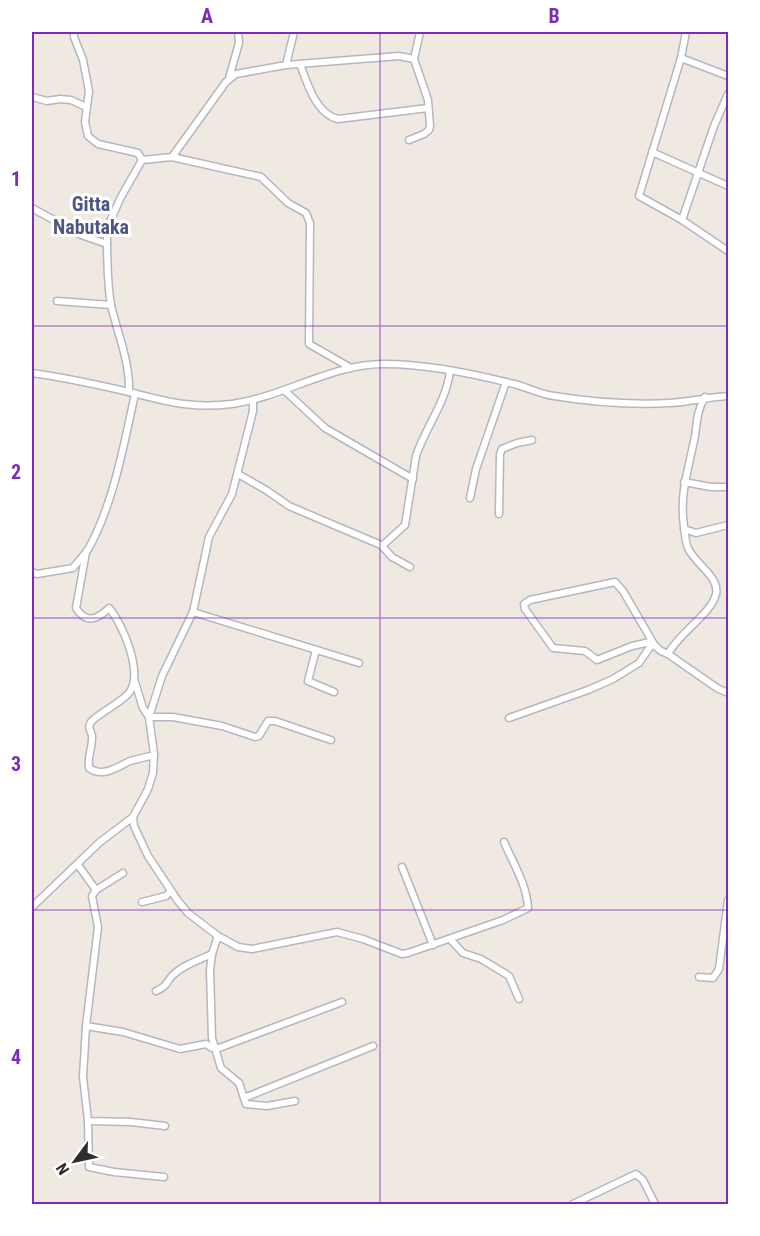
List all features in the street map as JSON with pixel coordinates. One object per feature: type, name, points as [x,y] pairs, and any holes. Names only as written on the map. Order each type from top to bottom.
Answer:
[{"type":"street","points":[[74,32],[82,54],[88,86],[86,129],[91,140],[108,147],[138,153],[142,160]]},
{"type":"street","points":[[172,157],[229,78],[239,42],[238,32]]},
{"type":"street","points":[[286,65],[294,32]]},
{"type":"street","points":[[409,141],[429,130],[425,88],[414,59],[420,32]]},
{"type":"street","points":[[686,32],[681,58],[639,196],[682,220],[727,250],[729,240]]},
{"type":"street","points":[[229,78],[236,74],[286,65],[399,56],[414,59]]},
{"type":"street","points":[[681,58],[729,76]]},
{"type":"street","points":[[300,64],[312,94],[329,117],[338,119],[428,108]]},
{"type":"street","points":[[682,220],[714,126],[729,94]]},
{"type":"street","points":[[32,97],[47,102],[60,99],[71,100],[86,107]]},
{"type":"street","points":[[652,152],[729,186]]},
{"type":"street","points":[[142,160],[172,157],[261,177],[281,197],[306,213],[310,223],[309,344],[351,368]]},
{"type":"street","points":[[142,160],[112,216],[108,226],[107,244],[111,305],[130,375],[132,393],[118,468],[101,522],[87,552],[76,608],[84,618],[90,620],[101,616],[109,608],[114,615],[129,647],[135,682],[143,708],[149,717]]},
{"type":"street","points":[[32,208],[81,235],[107,244]]},
{"type":"street","points":[[57,301],[111,305]]},
{"type":"street","points":[[32,373],[132,393],[173,404],[195,406],[253,401],[351,368],[387,364],[450,371],[506,382],[556,397],[630,405],[673,403],[705,397],[729,396]]},
{"type":"street","points":[[382,546],[405,525],[420,445],[442,401],[448,386],[450,371]]},
{"type":"street","points":[[470,498],[476,469],[506,382]]},
{"type":"street","points":[[284,390],[325,428],[413,479]]},
{"type":"street","points":[[668,654],[674,643],[706,612],[716,595],[710,576],[689,551],[685,538],[682,509],[684,482],[698,411],[705,397]]},
{"type":"street","points":[[32,907],[78,866],[100,842],[133,817],[148,789],[153,773],[154,755],[149,717],[162,676],[192,612],[209,537],[230,501],[253,411],[253,401]]},
{"type":"street","points":[[499,514],[502,449],[532,440]]},
{"type":"street","points":[[238,474],[289,506],[382,546],[392,557],[410,567]]},
{"type":"street","points":[[684,482],[711,487],[729,487]]},
{"type":"street","points":[[684,529],[696,533],[729,525]]},
{"type":"street","points":[[73,568],[87,552]]},
{"type":"street","points":[[32,572],[73,568],[83,570]]},
{"type":"street","points":[[654,646],[623,591],[615,582],[530,600],[524,604],[525,609],[553,648],[585,651],[597,660],[632,646],[650,642],[654,646],[684,663],[717,688],[729,693]]},
{"type":"street","points":[[192,612],[359,663]]},
{"type":"street","points":[[509,718],[613,679],[639,663],[654,646]]},
{"type":"street","points":[[316,650],[308,681],[334,692]]},
{"type":"street","points":[[135,682],[129,694],[91,722],[89,768],[99,772],[107,771],[136,759],[154,755]]},
{"type":"street","points":[[149,717],[173,717],[222,726],[255,737],[259,736],[268,721],[275,721],[332,740]]},
{"type":"street","points":[[133,817],[134,826],[148,855],[188,913],[218,936],[238,947],[252,949],[337,932],[402,954],[417,951],[503,920],[528,908],[521,880],[504,842]]},
{"type":"street","points":[[125,824],[134,826]]},
{"type":"street","points":[[78,866],[96,890]]},
{"type":"street","points":[[402,867],[433,945]]},
{"type":"street","points":[[123,873],[96,890],[92,896],[98,927],[86,1026],[83,1077],[88,1122],[89,1167],[164,1177]]},
{"type":"street","points":[[141,902],[166,896],[171,891]]},
{"type":"street","points":[[699,977],[713,978],[719,969],[729,900]]},
{"type":"street","points":[[218,936],[212,954],[210,1025],[214,1048],[223,1070],[239,1083],[246,1104],[261,1106],[295,1101]]},
{"type":"street","points":[[450,939],[463,952],[481,959],[509,976],[519,999]]},
{"type":"street","points":[[156,991],[166,986],[173,974],[192,962],[212,954]]},
{"type":"street","points":[[86,1026],[123,1032],[180,1049],[206,1044],[214,1048],[240,1041],[342,1002]]},
{"type":"street","points":[[244,1098],[374,1046]]},
{"type":"street","points":[[88,1122],[131,1122],[165,1126]]},
{"type":"street","points":[[573,1204],[636,1174],[643,1180],[655,1204]]},
{"type":"district","name":"Gitta Nabutaka","points":[[91,216]]}]
